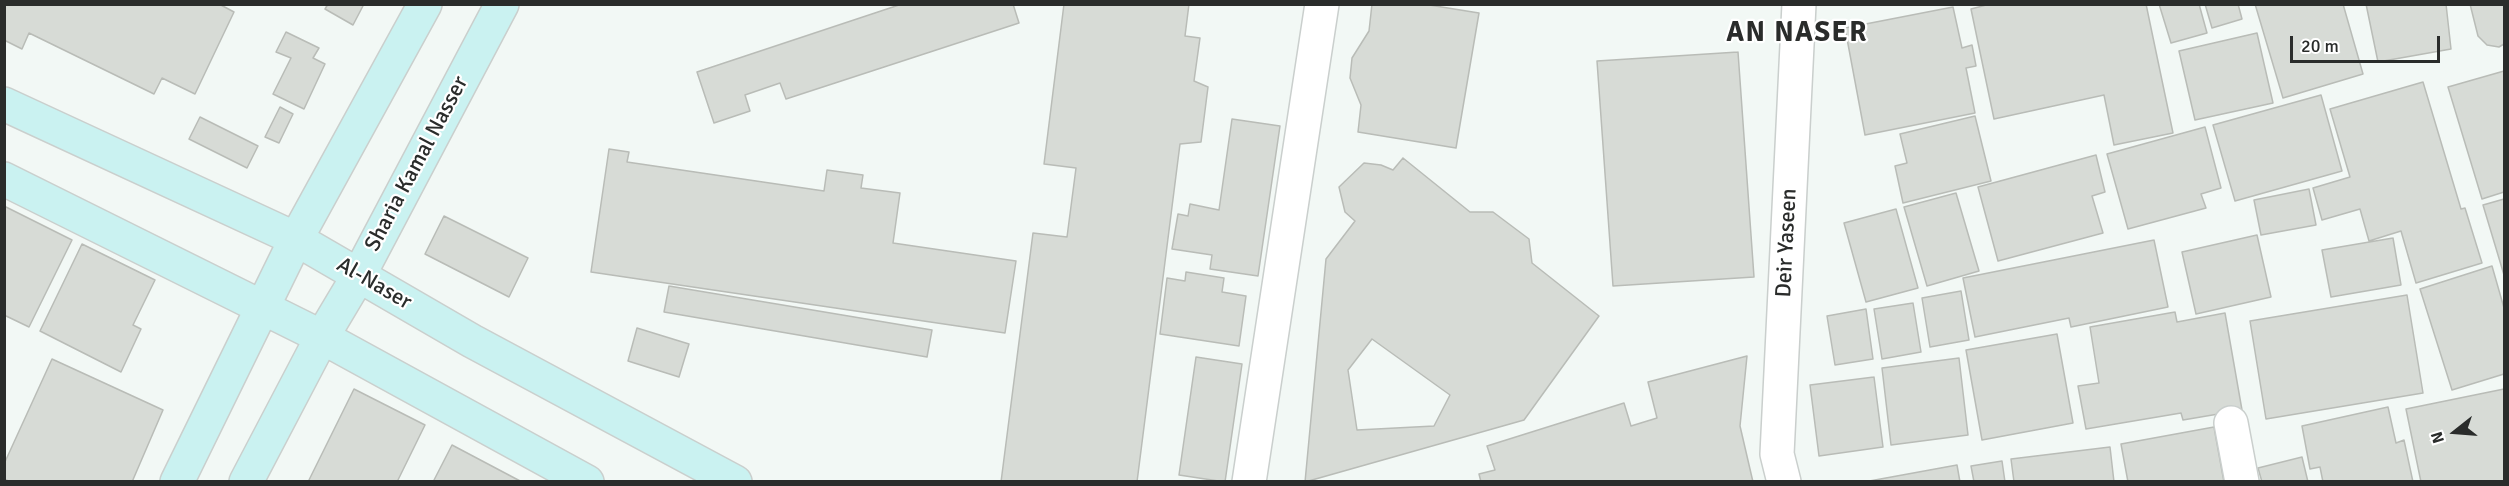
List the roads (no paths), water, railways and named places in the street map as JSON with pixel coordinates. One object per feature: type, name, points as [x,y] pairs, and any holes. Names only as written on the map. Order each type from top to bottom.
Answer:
[{"type":"main road","points":[[177,482],[296,239],[425,4]]},
{"type":"main road","name":"Sharia Kamal Nasser","points":[[246,482],[322,338],[359,275],[502,4]]},
{"type":"main road","name":"Al-Naser","points":[[4,104],[296,239],[472,341],[735,482]]},
{"type":"main road","points":[[4,179],[264,307],[587,482]]},
{"type":"street","points":[[1249,482],[1322,4]]},
{"type":"street","name":"Deir Yaseen","points":[[1784,482],[1777,454],[1799,4]]},
{"type":"street","points":[[2231,423],[2242,482]]},
{"type":"district","name":"AN NASER","points":[[1797,34]]}]
